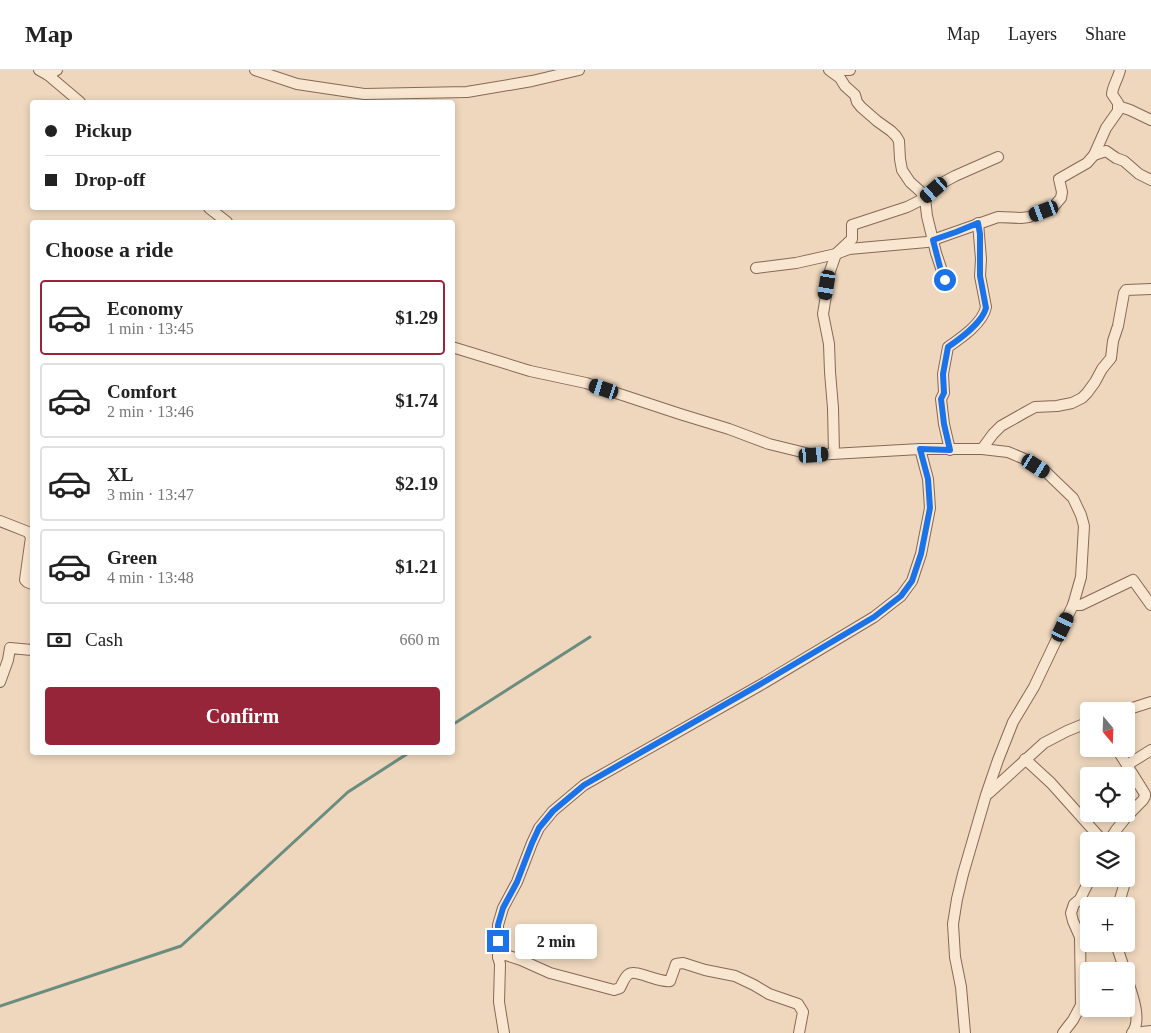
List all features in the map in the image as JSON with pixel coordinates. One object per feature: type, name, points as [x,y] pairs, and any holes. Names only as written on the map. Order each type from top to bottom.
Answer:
[{"type":"street","points":[[43,73],[57,70]]},
{"type":"street","points":[[254,70],[298,84],[364,94],[467,92],[532,81],[579,70]]},
{"type":"street","points":[[829,70],[840,78],[861,107],[896,136],[900,145],[902,170],[925,198],[927,216],[940,268],[945,280]]},
{"type":"street","points":[[838,70],[850,70]]},
{"type":"street","points":[[756,268],[796,263],[836,254],[849,249],[928,242],[998,217],[1029,217],[1054,206],[1061,198],[1062,192],[1059,179],[1087,163],[1094,156],[1106,128],[1118,112],[1118,103],[1112,94],[1113,86],[1120,70]]},
{"type":"street","points":[[43,73],[77,100]]},
{"type":"street","points":[[1118,106],[1151,120]]},
{"type":"street","points":[[1094,156],[1106,151],[1151,180]]},
{"type":"street","points":[[834,453],[829,344],[823,314],[830,271],[836,254],[852,239],[852,225],[907,207],[925,198],[942,182],[998,157]]},
{"type":"street","points":[[212,210],[224,220]]},
{"type":"street","points":[[950,450],[941,399],[944,393],[943,374],[948,347],[972,328],[986,308],[980,276],[980,234],[978,223]]},
{"type":"street","points":[[982,449],[993,434],[1002,426],[1024,413],[1035,408],[1072,403],[1082,398],[1111,358],[1124,293],[1126,290],[1151,288]]},
{"type":"street","points":[[455,349],[530,371],[586,383],[729,429],[769,444],[814,455],[920,449],[982,449],[1008,452],[1027,460],[1046,472],[1073,498],[1084,526],[1081,577],[1073,605],[1034,688],[1014,722],[986,795],[957,899],[953,924],[955,956],[966,1033]]},
{"type":"street","points":[[504,1033],[499,1002],[498,925],[503,908],[517,882],[539,828],[553,811],[584,785],[874,617],[901,596],[912,581],[921,554],[930,508],[928,479],[920,449]]},
{"type":"street","points":[[0,521],[30,534]]},
{"type":"street","points":[[30,549],[25,580],[30,583]]},
{"type":"street","points":[[1073,605],[1081,605],[1134,580],[1151,605]]},
{"type":"street","points":[[0,682],[10,648],[30,650]]},
{"type":"street","points":[[1135,707],[1151,702]]},
{"type":"street","points":[[986,795],[1044,743],[1080,726]]},
{"type":"street","points":[[1128,766],[1151,750]]},
{"type":"street","points":[[1114,832],[1126,817],[1148,796],[1123,758]]},
{"type":"street","points":[[1025,759],[1051,784],[1095,832]]},
{"type":"street","points":[[1080,899],[1074,904],[1071,913],[1080,936]]},
{"type":"street","points":[[1063,1033],[1081,1005],[1080,952]]},
{"type":"street","points":[[498,957],[506,955],[550,973],[614,990],[620,988],[631,972],[665,982],[670,981],[676,964],[683,963],[735,976],[769,994],[798,1004],[803,1012],[799,1033]]},
{"type":"street","points":[[1135,1008],[1137,1015],[1134,1033],[1151,1031]]},
{"type":"waterway","points":[[455,723],[590,637]]},
{"type":"waterway","points":[[0,1006],[181,946],[348,792],[405,755]]},
{"type":"route","points":[[498,941],[498,925],[503,908],[517,882],[539,828],[553,811],[584,785],[874,617],[901,596],[912,581],[921,554],[930,508],[928,479],[920,449],[950,450],[941,399],[944,393],[943,374],[948,347],[972,328],[986,308],[980,276],[980,234],[978,223],[933,240],[945,280]]}]
